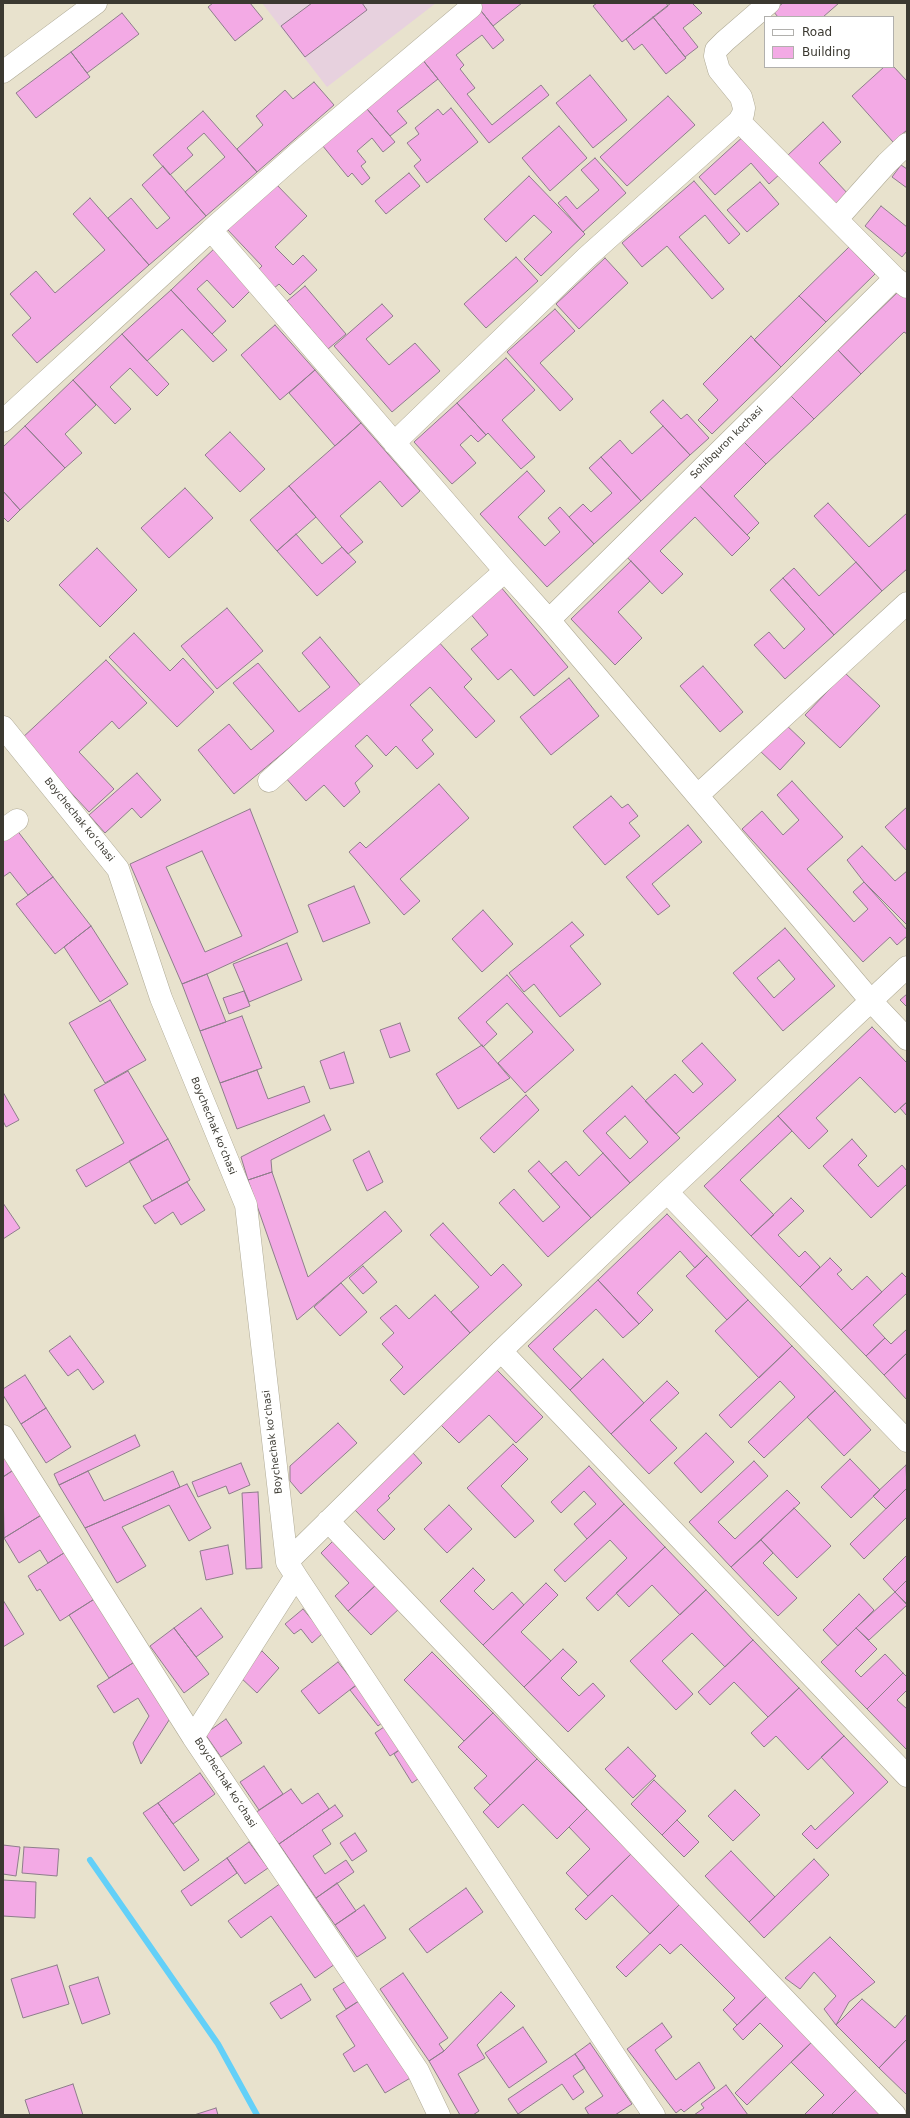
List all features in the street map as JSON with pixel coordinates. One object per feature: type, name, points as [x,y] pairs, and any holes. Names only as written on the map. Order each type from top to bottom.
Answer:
[{"type":"street","points":[[3,72],[96,3]]},
{"type":"street","points":[[394,443],[587,257],[739,120],[743,114],[744,108],[741,97],[719,70],[715,56],[716,50],[725,40],[769,3]]},
{"type":"street","points":[[3,421],[210,230],[472,4]]},
{"type":"street","points":[[739,120],[901,282]]},
{"type":"street","points":[[837,219],[887,163],[907,144]]},
{"type":"street","points":[[210,230],[549,620],[871,1001],[907,1039]]},
{"type":"street","name":"Sohibquron kochasi","points":[[549,620],[901,282]]},
{"type":"street","points":[[269,781],[505,571]]},
{"type":"street","points":[[698,795],[907,604]]},
{"type":"street","name":"Boychechak koʻchasi","points":[[3,727],[118,869],[161,998],[246,1205],[292,1569],[193,1737],[418,2071],[440,2115]]},
{"type":"street","points":[[654,2115],[292,1569],[328,1521],[667,1192],[907,967]]},
{"type":"street","points":[[667,1192],[907,1441]]},
{"type":"street","points":[[501,1352],[907,1776]]},
{"type":"street","points":[[3,1436],[193,1737]]},
{"type":"street","points":[[328,1521],[894,2115]]},
{"type":"shaded area","points":[[262,3],[436,3],[327,87]]},
{"type":"building","points":[[213,3],[250,3],[263,19],[235,41],[208,7]]},
{"type":"building","points":[[312,3],[362,3],[367,10],[305,57],[281,26]]},
{"type":"building","points":[[483,3],[522,3],[493,26],[478,7]]},
{"type":"building","points":[[597,3],[666,3],[668,6],[622,42],[593,6]]},
{"type":"building","points":[[671,3],[692,3],[702,13],[683,28],[698,47],[685,57],[653,17]]},
{"type":"building","points":[[783,3],[839,3],[824,16],[777,16],[773,11]]},
{"type":"building","points":[[478,7],[504,40],[493,49],[482,35],[456,55],[464,65],[460,69],[475,88],[467,94],[492,125],[541,85],[549,95],[489,143],[418,54]]},
{"type":"building","points":[[122,13],[139,34],[87,73],[71,52]]},
{"type":"building","points":[[653,17],[686,58],[666,74],[642,44],[634,50],[626,39]]},
{"type":"building","points":[[71,52],[90,77],[36,118],[16,93]]},
{"type":"building","points":[[418,54],[438,79],[397,111],[407,123],[390,136],[362,103]]},
{"type":"building","points":[[894,67],[907,81],[907,130],[893,142],[852,96],[883,68]]},
{"type":"building","points":[[590,75],[627,120],[593,148],[556,103]]},
{"type":"building","points":[[314,82],[334,105],[257,172],[237,149],[263,125],[256,116],[285,90],[293,99]]},
{"type":"building","points":[[668,96],[695,125],[627,186],[600,157]]},
{"type":"building","points":[[362,103],[395,142],[383,152],[372,138],[357,151],[366,162],[361,166],[370,178],[362,185],[352,173],[348,177],[318,140]]},
{"type":"building","points":[[451,108],[478,142],[427,183],[414,166],[421,160],[407,143],[419,134],[415,128],[438,109],[443,115]]},
{"type":"building","points":[[203,111],[257,172],[206,216],[185,192],[225,157],[204,133],[187,148],[193,155],[170,175],[153,155]]},
{"type":"building","points":[[823,122],[841,142],[819,163],[850,196],[837,209],[787,156]]},
{"type":"building","points":[[559,126],[587,158],[550,191],[522,158]]},
{"type":"building","points":[[746,134],[781,173],[769,184],[751,163],[715,195],[699,177]]},
{"type":"building","points":[[595,158],[626,193],[583,232],[558,203],[566,196],[577,209],[599,190],[581,170]]},
{"type":"building","points":[[901,165],[907,169],[907,188],[892,177]]},
{"type":"building","points":[[163,166],[206,216],[149,265],[108,218],[131,198],[157,229],[170,218],[142,185]]},
{"type":"building","points":[[409,173],[420,186],[386,214],[375,201]]},
{"type":"building","points":[[529,176],[585,234],[541,276],[524,259],[552,232],[534,215],[506,242],[484,219]]},
{"type":"building","points":[[694,181],[740,234],[729,244],[705,215],[679,237],[724,289],[712,299],[667,246],[642,267],[622,243]]},
{"type":"building","points":[[760,182],[779,204],[747,232],[727,210]]},
{"type":"building","points":[[275,183],[307,216],[275,247],[293,265],[303,255],[317,270],[290,295],[279,284],[273,289],[256,272],[262,266],[227,229]]},
{"type":"building","points":[[90,198],[149,265],[37,363],[12,335],[31,318],[10,294],[36,271],[55,293],[105,250],[73,214]]},
{"type":"building","points":[[881,206],[907,227],[907,251],[902,257],[865,226]]},
{"type":"building","points":[[216,247],[254,287],[233,308],[207,280],[197,289],[226,321],[212,334],[171,290]]},
{"type":"building","points":[[849,247],[875,274],[826,322],[799,296]]},
{"type":"building","points":[[516,257],[538,281],[486,328],[464,304]]},
{"type":"building","points":[[605,258],[628,283],[579,329],[556,304]]},
{"type":"building","points":[[305,286],[346,334],[328,349],[287,301]]},
{"type":"building","points":[[901,289],[907,295],[907,334],[904,332],[861,374],[838,350]]},
{"type":"building","points":[[171,290],[227,350],[213,362],[182,329],[147,361],[122,334]]},
{"type":"building","points":[[799,296],[826,322],[781,367],[754,340]]},
{"type":"building","points":[[382,304],[393,316],[366,339],[389,365],[415,343],[440,371],[392,412],[334,346]]},
{"type":"building","points":[[555,309],[575,331],[540,363],[573,399],[560,411],[507,352]]},
{"type":"building","points":[[275,325],[315,370],[280,400],[241,355]]},
{"type":"building","points":[[122,334],[169,384],[157,396],[130,368],[110,387],[131,409],[115,424],[73,380]]},
{"type":"building","points":[[751,336],[781,367],[712,434],[698,420],[718,400],[703,384]]},
{"type":"building","points":[[838,350],[861,374],[814,419],[790,395]]},
{"type":"building","points":[[506,358],[535,390],[502,420],[535,457],[521,469],[488,433],[486,435],[457,403]]},
{"type":"building","points":[[315,370],[361,423],[335,446],[289,393]]},
{"type":"building","points":[[73,380],[96,405],[65,434],[82,453],[65,468],[25,426]]},
{"type":"building","points":[[790,395],[814,419],[766,464],[743,441]]},
{"type":"building","points":[[663,400],[681,419],[687,414],[709,438],[690,455],[650,412]]},
{"type":"building","points":[[457,403],[486,435],[478,442],[471,435],[460,445],[476,463],[452,484],[414,442]]},
{"type":"building","points":[[361,423],[420,491],[402,507],[380,481],[340,516],[363,542],[348,554],[289,486]]},
{"type":"building","points":[[25,426],[65,468],[20,510],[3,491],[3,447]]},
{"type":"building","points":[[663,426],[690,455],[641,501],[601,457],[620,440],[632,454]]},
{"type":"building","points":[[230,432],[265,469],[240,492],[205,455]]},
{"type":"building","points":[[743,441],[766,464],[734,496],[759,523],[747,535],[698,484]]},
{"type":"building","points":[[601,457],[641,501],[594,544],[569,517],[583,504],[591,512],[612,493],[589,468]]},
{"type":"building","points":[[527,471],[545,491],[518,517],[545,546],[560,532],[548,518],[560,507],[594,544],[547,587],[480,514]]},
{"type":"building","points":[[698,484],[750,538],[732,556],[695,517],[660,551],[683,574],[662,594],[624,554]]},
{"type":"building","points":[[289,486],[316,517],[277,551],[250,520]]},
{"type":"building","points":[[185,488],[213,518],[169,558],[141,528]]},
{"type":"building","points":[[3,491],[20,510],[8,522],[3,517]]},
{"type":"building","points":[[828,503],[869,547],[907,513],[907,569],[882,591],[814,516]]},
{"type":"building","points":[[296,534],[322,564],[342,547],[356,562],[317,596],[277,551]]},
{"type":"building","points":[[97,548],[137,590],[100,627],[59,585]]},
{"type":"building","points":[[631,561],[650,581],[618,612],[642,638],[615,665],[571,619]]},
{"type":"building","points":[[856,562],[882,591],[834,635],[783,578],[794,568],[819,596]]},
{"type":"building","points":[[783,578],[834,635],[785,679],[754,645],[769,632],[784,649],[805,629],[770,590]]},
{"type":"building","points":[[500,586],[568,667],[534,696],[511,669],[498,680],[471,649],[488,635],[469,612]]},
{"type":"building","points":[[227,608],[263,651],[217,689],[181,646]]},
{"type":"building","points":[[134,633],[170,671],[183,658],[214,692],[177,727],[109,657]]},
{"type":"building","points":[[320,637],[362,687],[234,794],[198,750],[229,724],[251,750],[274,731],[233,683],[258,663],[299,712],[330,687],[302,653]]},
{"type":"building","points":[[437,640],[472,679],[464,687],[495,721],[476,738],[430,687],[410,705],[433,730],[422,740],[434,754],[417,769],[396,746],[386,756],[367,735],[355,746],[373,766],[355,783],[360,792],[344,807],[324,785],[306,801],[285,777]]},
{"type":"building","points":[[106,660],[147,703],[119,729],[112,721],[79,752],[114,789],[89,812],[21,739]]},
{"type":"building","points":[[703,666],[743,712],[720,732],[680,686]]},
{"type":"building","points":[[845,673],[880,706],[840,748],[805,715]]},
{"type":"building","points":[[569,678],[599,716],[551,755],[520,717]]},
{"type":"building","points":[[783,722],[805,743],[780,770],[758,749]]},
{"type":"building","points":[[137,773],[161,800],[141,818],[132,808],[105,833],[89,815]]},
{"type":"building","points":[[792,781],[843,837],[807,869],[854,922],[868,909],[853,892],[864,882],[907,930],[907,936],[897,945],[890,937],[863,962],[742,829],[762,811],[783,835],[799,820],[777,795]]},
{"type":"building","points":[[439,784],[469,818],[400,879],[420,901],[404,915],[349,852],[360,842],[366,848]]},
{"type":"building","points":[[611,796],[622,808],[628,804],[638,816],[629,823],[640,836],[605,865],[573,827]]},
{"type":"building","points":[[907,807],[907,851],[885,827]]},
{"type":"building","points":[[250,809],[298,932],[182,984],[130,864]],"holes":[[[202,851],[242,936],[205,952],[166,867]]]},
{"type":"building","points":[[688,825],[702,842],[652,884],[670,906],[658,915],[626,877]]},
{"type":"building","points":[[16,829],[53,877],[28,895],[10,872],[3,877],[3,839]]},
{"type":"building","points":[[862,846],[895,881],[907,871],[907,925],[864,882],[847,860]]},
{"type":"building","points":[[53,877],[91,926],[55,954],[16,904]]},
{"type":"building","points":[[354,886],[370,923],[323,942],[308,905]]},
{"type":"building","points":[[483,910],[513,944],[482,972],[452,939]]},
{"type":"building","points":[[572,922],[584,935],[570,946],[601,984],[560,1017],[534,984],[524,992],[509,973]]},
{"type":"building","points":[[91,926],[128,984],[100,1002],[64,947]]},
{"type":"building","points":[[785,928],[835,986],[783,1031],[733,973]],"holes":[[[779,960],[795,979],[774,998],[757,978]]]},
{"type":"building","points":[[287,943],[302,980],[249,1002],[233,964]]},
{"type":"building","points":[[207,974],[226,1022],[200,1031],[182,984]]},
{"type":"building","points":[[507,975],[574,1050],[525,1093],[498,1063],[533,1032],[507,1003],[486,1022],[497,1034],[483,1047],[458,1018]]},
{"type":"building","points":[[244,991],[250,1006],[229,1014],[223,998]]},
{"type":"building","points":[[907,994],[907,1007],[900,1000]]},
{"type":"building","points":[[110,1000],[146,1060],[105,1083],[69,1023]]},
{"type":"building","points":[[242,1016],[262,1068],[220,1083],[200,1031]]},
{"type":"building","points":[[400,1023],[410,1051],[390,1058],[380,1030]]},
{"type":"building","points":[[872,1027],[907,1063],[907,1102],[895,1113],[860,1077],[816,1118],[828,1131],[809,1149],[778,1116]]},
{"type":"building","points":[[702,1043],[736,1080],[676,1134],[645,1101],[675,1074],[693,1093],[703,1084],[682,1061]]},
{"type":"building","points":[[482,1045],[510,1078],[458,1109],[436,1074]]},
{"type":"building","points":[[344,1052],[354,1083],[330,1089],[320,1061]]},
{"type":"building","points":[[257,1070],[268,1099],[304,1086],[310,1102],[237,1129],[220,1083]]},
{"type":"building","points":[[128,1071],[168,1139],[86,1187],[76,1170],[124,1143],[94,1090]]},
{"type":"building","points":[[632,1086],[680,1138],[630,1183],[583,1131]],"holes":[[[625,1116],[648,1142],[630,1159],[606,1133]]]},
{"type":"building","points":[[3,1092],[19,1120],[6,1127],[3,1121]]},
{"type":"building","points":[[526,1095],[539,1110],[494,1153],[480,1138]]},
{"type":"building","points":[[907,1102],[907,1116],[900,1108]]},
{"type":"building","points":[[324,1115],[331,1130],[271,1160],[272,1172],[248,1180],[241,1157]]},
{"type":"building","points":[[778,1116],[792,1131],[740,1180],[774,1215],[751,1236],[704,1186]]},
{"type":"building","points":[[168,1139],[190,1180],[152,1201],[129,1161]]},
{"type":"building","points":[[852,1139],[867,1156],[858,1165],[878,1187],[902,1165],[907,1171],[907,1184],[871,1218],[823,1166]]},
{"type":"building","points":[[369,1151],[383,1182],[367,1191],[353,1160]]},
{"type":"building","points":[[603,1153],[630,1183],[591,1218],[551,1174],[566,1161],[579,1176]]},
{"type":"building","points":[[539,1161],[591,1218],[548,1257],[499,1203],[514,1189],[543,1222],[560,1207],[528,1171]]},
{"type":"building","points":[[272,1172],[308,1277],[385,1211],[402,1231],[297,1320],[248,1180]]},
{"type":"building","points":[[187,1182],[205,1210],[181,1225],[173,1212],[155,1224],[143,1206]]},
{"type":"building","points":[[791,1198],[804,1211],[778,1235],[799,1257],[805,1251],[820,1267],[800,1287],[751,1236]]},
{"type":"building","points":[[3,1203],[20,1228],[3,1239]]},
{"type":"building","points":[[667,1214],[707,1256],[695,1268],[680,1251],[637,1293],[653,1310],[639,1324],[598,1280]]},
{"type":"building","points":[[443,1223],[491,1276],[503,1264],[522,1285],[470,1333],[451,1312],[479,1287],[430,1235]]},
{"type":"building","points":[[707,1256],[748,1300],[727,1320],[686,1276]]},
{"type":"building","points":[[830,1258],[842,1270],[837,1274],[852,1290],[867,1276],[882,1292],[841,1330],[800,1287]]},
{"type":"building","points":[[363,1266],[377,1282],[363,1294],[349,1278]]},
{"type":"building","points":[[902,1273],[907,1278],[907,1293],[873,1325],[885,1338],[866,1356],[841,1330]]},
{"type":"building","points":[[598,1280],[639,1324],[623,1338],[596,1309],[553,1349],[582,1379],[570,1390],[528,1346]]},
{"type":"building","points":[[341,1283],[367,1312],[340,1336],[314,1307]]},
{"type":"building","points":[[435,1295],[470,1333],[404,1395],[390,1380],[403,1367],[382,1344],[394,1333],[380,1318],[396,1305],[409,1319]]},
{"type":"building","points":[[748,1300],[792,1346],[759,1378],[715,1331]]},
{"type":"building","points":[[907,1329],[907,1353],[884,1375],[866,1356],[885,1338],[891,1344]]},
{"type":"building","points":[[70,1336],[104,1382],[93,1390],[78,1369],[68,1376],[49,1351]]},
{"type":"building","points":[[792,1346],[835,1391],[764,1458],[748,1442],[795,1397],[780,1381],[731,1428],[719,1415]]},
{"type":"building","points":[[907,1353],[907,1400],[884,1375]]},
{"type":"building","points":[[603,1359],[644,1403],[611,1434],[570,1390]]},
{"type":"building","points":[[497,1370],[543,1417],[516,1443],[489,1415],[459,1443],[440,1424]]},
{"type":"building","points":[[25,1375],[46,1408],[21,1424],[3,1395],[3,1389]]},
{"type":"building","points":[[667,1381],[679,1393],[650,1420],[677,1448],[649,1474],[611,1434]]},
{"type":"building","points":[[835,1391],[871,1430],[844,1456],[807,1417]]},
{"type":"building","points":[[46,1408],[71,1447],[46,1463],[21,1424]]},
{"type":"building","points":[[338,1423],[357,1443],[301,1494],[290,1481],[290,1466]]},
{"type":"building","points":[[706,1433],[734,1462],[701,1493],[674,1463]]},
{"type":"building","points":[[135,1435],[140,1446],[59,1485],[54,1474]]},
{"type":"building","points":[[513,1444],[528,1459],[501,1486],[534,1521],[515,1538],[467,1488]]},
{"type":"building","points":[[3,1450],[15,1469],[3,1477]]},
{"type":"building","points":[[413,1453],[422,1463],[388,1496],[390,1498],[377,1510],[395,1529],[384,1540],[354,1509]]},
{"type":"building","points":[[850,1459],[880,1490],[851,1518],[821,1487]]},
{"type":"building","points":[[754,1461],[768,1476],[718,1522],[735,1539],[787,1490],[800,1503],[731,1567],[689,1522]]},
{"type":"building","points":[[241,1463],[250,1485],[229,1494],[226,1486],[198,1497],[192,1482]]},
{"type":"building","points":[[906,1465],[907,1488],[886,1509],[873,1496]]},
{"type":"building","points":[[589,1466],[624,1504],[587,1539],[574,1524],[596,1504],[584,1491],[561,1513],[551,1502]]},
{"type":"building","points":[[15,1469],[43,1514],[4,1538],[3,1477]]},
{"type":"building","points":[[88,1471],[104,1501],[173,1471],[180,1487],[85,1528],[59,1485]]},
{"type":"building","points":[[187,1484],[211,1528],[189,1541],[169,1505],[122,1527],[146,1566],[117,1583],[85,1528]]},
{"type":"building","points":[[907,1488],[907,1517],[864,1559],[850,1544]]},
{"type":"building","points":[[258,1492],[262,1568],[246,1569],[242,1493]]},
{"type":"building","points":[[624,1504],[665,1547],[598,1611],[586,1598],[627,1558],[610,1540],[565,1582],[554,1570]]},
{"type":"building","points":[[449,1505],[472,1529],[447,1553],[424,1529]]},
{"type":"building","points":[[794,1508],[831,1546],[797,1578],[761,1540]]},
{"type":"building","points":[[43,1514],[67,1551],[48,1563],[40,1550],[19,1563],[4,1538]]},
{"type":"building","points":[[335,1539],[377,1584],[348,1611],[335,1596],[349,1583],[321,1553]]},
{"type":"building","points":[[761,1540],[773,1553],[763,1563],[797,1598],[778,1616],[731,1567]]},
{"type":"building","points":[[228,1545],[233,1574],[206,1580],[200,1551]]},
{"type":"building","points":[[665,1547],[706,1590],[680,1615],[652,1585],[629,1607],[616,1593]]},
{"type":"building","points":[[67,1551],[96,1598],[60,1621],[40,1589],[37,1591],[28,1576]]},
{"type":"building","points":[[907,1555],[907,1580],[895,1592],[883,1579]]},
{"type":"building","points":[[473,1568],[485,1580],[474,1591],[493,1610],[512,1592],[524,1605],[483,1645],[440,1601]]},
{"type":"building","points":[[907,1580],[907,1604],[895,1592]]},
{"type":"building","points":[[546,1583],[558,1595],[521,1632],[551,1661],[524,1687],[483,1645]]},
{"type":"building","points":[[377,1584],[400,1608],[371,1635],[348,1611]]},
{"type":"building","points":[[706,1590],[753,1640],[725,1667],[692,1633],[662,1661],[693,1694],[676,1710],[630,1661]]},
{"type":"building","points":[[895,1592],[907,1605],[869,1640],[856,1628]]},
{"type":"building","points":[[859,1594],[874,1610],[838,1646],[823,1630]]},
{"type":"building","points":[[96,1598],[136,1661],[109,1678],[69,1615]]},
{"type":"building","points":[[3,1600],[24,1634],[3,1647]]},
{"type":"building","points":[[201,1608],[223,1637],[196,1657],[174,1628]]},
{"type":"building","points":[[303,1609],[323,1633],[312,1643],[301,1629],[294,1634],[285,1624]]},
{"type":"building","points":[[174,1628],[209,1674],[184,1693],[150,1646]]},
{"type":"building","points":[[856,1628],[877,1649],[855,1671],[861,1677],[885,1654],[903,1673],[867,1709],[821,1662]]},
{"type":"building","points":[[753,1640],[799,1688],[768,1717],[734,1682],[710,1705],[698,1692]]},
{"type":"building","points":[[563,1649],[577,1662],[561,1678],[579,1696],[593,1683],[605,1696],[568,1732],[524,1687]]},
{"type":"building","points":[[262,1651],[279,1668],[257,1693],[239,1676]]},
{"type":"building","points":[[432,1652],[493,1713],[464,1741],[404,1680]]},
{"type":"building","points":[[136,1661],[171,1717],[141,1764],[133,1743],[149,1716],[138,1698],[114,1713],[97,1686]]},
{"type":"building","points":[[338,1662],[356,1685],[319,1714],[301,1691]]},
{"type":"building","points":[[903,1673],[907,1677],[907,1690],[897,1700],[907,1709],[907,1750],[867,1709]]},
{"type":"building","points":[[361,1682],[388,1718],[378,1726],[350,1690]]},
{"type":"building","points":[[799,1688],[844,1736],[808,1770],[776,1736],[764,1747],[751,1733]]},
{"type":"building","points":[[493,1713],[537,1759],[490,1805],[474,1788],[487,1776],[458,1747]]},
{"type":"building","points":[[226,1719],[242,1743],[221,1757],[205,1734]]},
{"type":"building","points":[[390,1723],[405,1746],[390,1756],[375,1733]]},
{"type":"building","points":[[844,1736],[888,1782],[817,1849],[802,1834],[811,1825],[815,1830],[854,1793],[821,1757]]},
{"type":"building","points":[[405,1746],[424,1775],[412,1783],[394,1754]]},
{"type":"building","points":[[628,1747],[656,1776],[633,1798],[605,1769]]},
{"type":"building","points":[[537,1759],[587,1809],[557,1839],[523,1804],[498,1828],[483,1812]]},
{"type":"building","points":[[264,1766],[283,1794],[259,1810],[240,1782]]},
{"type":"building","points":[[200,1773],[215,1794],[173,1824],[158,1803]]},
{"type":"building","points":[[654,1780],[686,1811],[662,1835],[631,1804]]},
{"type":"building","points":[[291,1789],[302,1804],[318,1793],[329,1809],[279,1844],[255,1813]]},
{"type":"building","points":[[735,1790],[760,1815],[733,1841],[708,1816]]},
{"type":"building","points":[[158,1803],[199,1860],[184,1871],[143,1813]]},
{"type":"building","points":[[335,1805],[343,1816],[322,1830],[331,1844],[313,1856],[325,1874],[346,1860],[354,1872],[316,1898],[279,1844]]},
{"type":"building","points":[[587,1809],[631,1854],[588,1896],[566,1873],[590,1849],[569,1827]]},
{"type":"building","points":[[677,1820],[699,1842],[684,1857],[662,1835]]},
{"type":"building","points":[[355,1833],[367,1851],[352,1861],[340,1843]]},
{"type":"building","points":[[249,1842],[268,1868],[245,1884],[227,1858]]},
{"type":"building","points":[[3,1845],[20,1847],[16,1876],[3,1874]]},
{"type":"building","points":[[24,1847],[59,1849],[57,1876],[22,1873]]},
{"type":"building","points":[[731,1851],[775,1897],[749,1922],[705,1876]]},
{"type":"building","points":[[631,1854],[680,1904],[650,1934],[612,1895],[586,1920],[575,1909]]},
{"type":"building","points":[[227,1858],[237,1873],[191,1906],[181,1891]]},
{"type":"building","points":[[814,1859],[829,1875],[764,1938],[749,1922]]},
{"type":"building","points":[[3,1880],[36,1882],[35,1918],[3,1916]]},
{"type":"building","points":[[281,1883],[338,1962],[315,1978],[271,1916],[241,1938],[228,1921]]},
{"type":"building","points":[[337,1883],[356,1911],[335,1925],[316,1898]]},
{"type":"building","points":[[466,1888],[483,1912],[427,1953],[409,1929]]},
{"type":"building","points":[[680,1904],[769,1994],[737,2025],[723,2010],[735,1998],[681,1944],[670,1954],[660,1944],[626,1977],[616,1967]]},
{"type":"building","points":[[364,1905],[386,1938],[357,1957],[335,1925]]},
{"type":"building","points":[[830,1937],[875,1982],[849,2002],[836,2025],[824,2009],[836,1996],[814,1972],[800,1989],[785,1978]]},
{"type":"building","points":[[57,1965],[69,2004],[23,2018],[11,1979]]},
{"type":"building","points":[[403,1973],[448,2038],[439,2044],[444,2051],[429,2061],[380,1989]]},
{"type":"building","points":[[98,1977],[110,2014],[82,2024],[69,1986]]},
{"type":"building","points":[[349,1979],[362,1999],[346,2009],[333,1989]]},
{"type":"building","points":[[301,1984],[311,2000],[281,2019],[270,2003]]},
{"type":"building","points":[[501,1992],[515,2006],[477,2045],[485,2058],[458,2074],[479,2111],[473,2115],[460,2115],[429,2061],[444,2051]]},
{"type":"building","points":[[769,1994],[814,2040],[747,2105],[735,2093],[783,2046],[760,2023],[743,2040],[733,2029]]},
{"type":"building","points":[[362,1999],[412,2077],[385,2093],[367,2064],[354,2072],[343,2054],[355,2046],[336,2016]]},
{"type":"building","points":[[862,1999],[895,2028],[907,2014],[907,2039],[879,2068],[836,2025]]},
{"type":"building","points":[[662,2023],[672,2037],[655,2050],[676,2080],[699,2062],[715,2088],[684,2112],[681,2109],[676,2113],[627,2049]]},
{"type":"building","points":[[523,2027],[547,2062],[509,2088],[485,2053]]},
{"type":"building","points":[[907,2039],[907,2095],[879,2068]]},
{"type":"building","points":[[814,2040],[860,2086],[831,2115],[804,2115],[824,2095],[791,2062]]},
{"type":"building","points":[[590,2043],[632,2104],[615,2115],[589,2115],[585,2108],[603,2096],[575,2054]]},
{"type":"building","points":[[575,2054],[585,2068],[573,2076],[584,2092],[573,2100],[562,2084],[518,2114],[508,2099]]},
{"type":"building","points":[[73,2084],[83,2115],[30,2115],[25,2100]]},
{"type":"building","points":[[726,2085],[748,2115],[694,2115],[704,2108],[701,2104]]},
{"type":"building","points":[[860,2086],[887,2115],[831,2115]]},
{"type":"building","points":[[216,2108],[218,2115],[194,2115]]},
{"type":"waterway","points":[[90,1860],[218,2044],[257,2115]]}]
